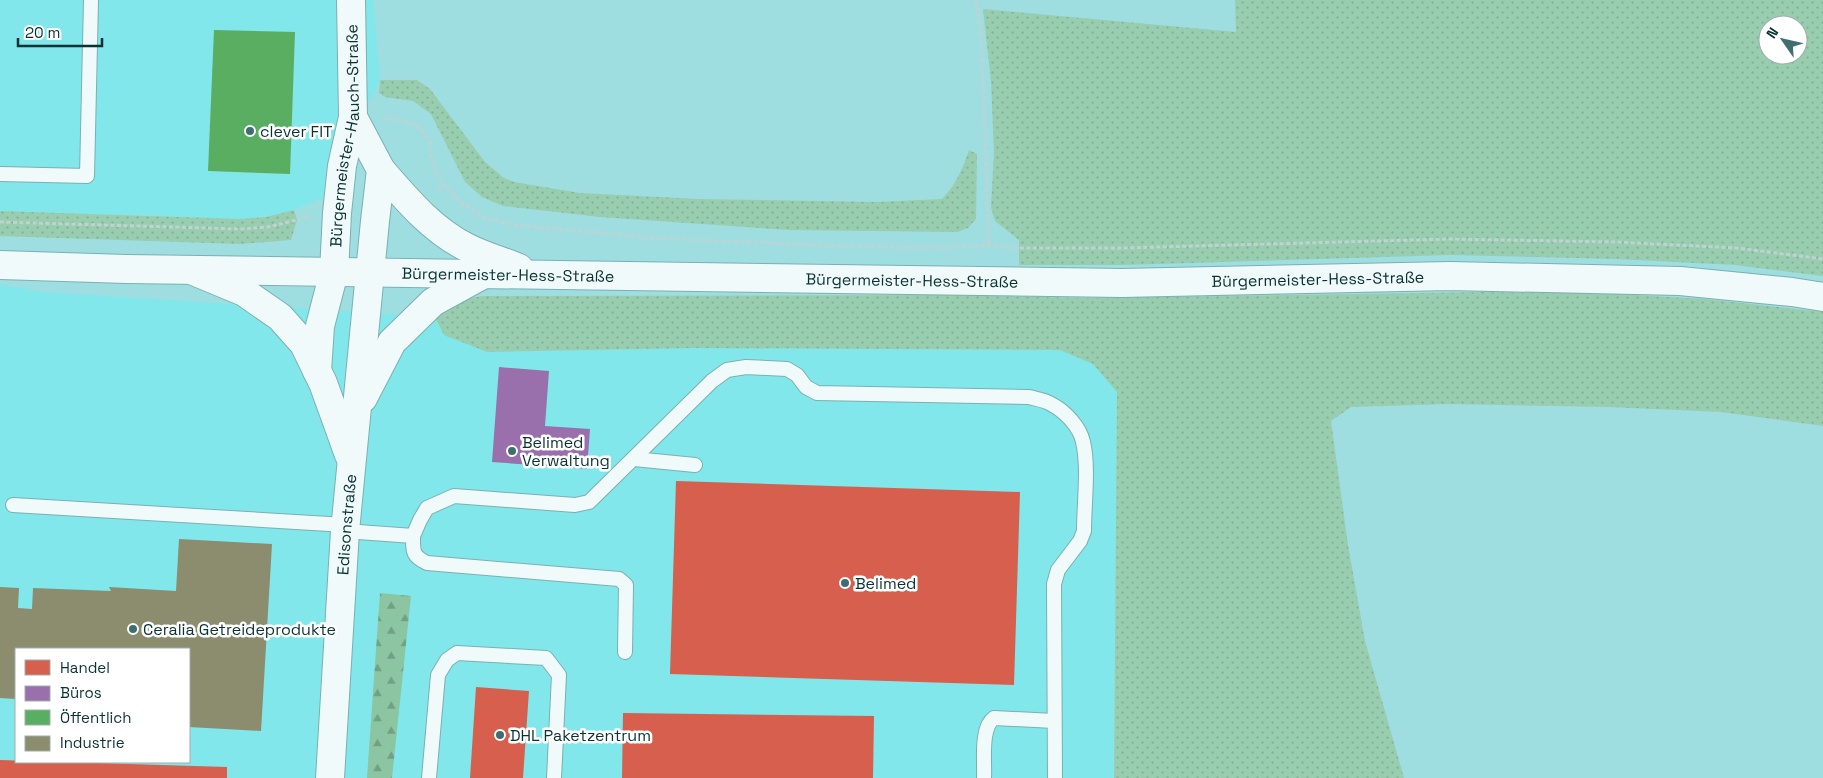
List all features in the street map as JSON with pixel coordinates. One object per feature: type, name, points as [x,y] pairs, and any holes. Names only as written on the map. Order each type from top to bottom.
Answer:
[{"type":"main road","name":"Bürgermeister-Hauch-Straße","points":[[317,371],[320,326],[334,272],[342,166],[353,117],[351,0]]},
{"type":"main road","points":[[353,117],[382,170],[418,212],[440,230],[468,248],[534,274]]},
{"type":"main road","name":"Edisonstraße","points":[[330,778],[346,528],[370,272],[382,170]]},
{"type":"main road","name":"Bürgermeister-Hess-Straße","points":[[0,265],[190,270],[1122,283],[1460,277],[1680,281],[1823,297]]},
{"type":"main road","points":[[190,270],[244,292],[280,317],[304,344],[323,383],[352,464]]},
{"type":"main road","points":[[357,410],[392,342],[433,302],[486,273]]},
{"type":"lane","points":[[0,174],[87,176],[91,0]]},
{"type":"lane","points":[[625,652],[626,585],[619,579],[427,563],[418,559],[413,551],[413,536],[427,508],[454,496],[575,505],[589,502],[712,381],[728,370],[746,367],[787,369],[797,375],[806,387],[817,393],[1029,397],[1051,403],[1063,411],[1073,424],[1082,440],[1085,456],[1084,531],[1080,541],[1058,570],[1054,584],[1054,778]]},
{"type":"lane","points":[[634,459],[695,465]]},
{"type":"lane","points":[[13,505],[346,528],[413,536]]},
{"type":"lane","points":[[429,778],[438,675],[447,660],[457,653],[546,658],[559,676],[554,778]]},
{"type":"lane","points":[[984,778],[985,732],[989,722],[994,718],[1054,720]]},
{"type":"path","points":[[976,0],[981,32],[989,245]]},
{"type":"path","points":[[353,117],[399,119],[412,124],[430,142],[432,163],[444,185],[462,203],[485,218],[525,226],[654,238],[937,248],[989,245],[1019,248],[1123,248],[1450,239],[1616,242],[1736,248],[1823,259]]},
{"type":"path","points":[[418,212],[444,185]]},
{"type":"path","points":[[0,222],[240,229],[268,227],[318,214],[337,213]]},
{"type":"shaded area","points":[[0,0],[373,0],[380,80],[322,198],[294,210],[266,217],[240,219],[0,211]]},
{"type":"shaded area","points":[[0,284],[43,292],[435,317],[487,352],[695,348],[1060,350],[1093,364],[1117,392],[1114,778],[0,778]]},
{"type":"green space","points":[[1235,0],[1823,0],[1823,276],[1735,265],[1615,259],[1450,255],[1123,265],[1019,265],[1019,240],[995,221],[991,207],[994,152],[991,81],[983,9],[1236,32]]},
{"type":"green space","points":[[380,80],[417,80],[430,89],[485,162],[504,178],[514,182],[580,193],[698,199],[877,202],[942,199],[958,176],[969,150],[977,154],[976,219],[968,228],[958,232],[789,230],[600,217],[503,206],[482,197],[465,182],[431,114],[413,101],[385,97],[379,93]]},
{"type":"green space","points":[[294,210],[297,220],[291,240],[240,244],[0,236],[0,211],[240,219],[266,217]]},
{"type":"green space","points":[[1481,292],[1598,293],[1706,299],[1823,312],[1823,426],[1721,412],[1609,407],[1450,404],[1351,407],[1331,421],[1348,545],[1365,641],[1404,778],[1114,778],[1117,392],[1093,364],[1060,350],[695,348],[487,352],[444,335],[435,317],[457,301],[482,296],[942,295],[1088,298]]},
{"type":"green space","points":[[380,593],[411,596],[392,778],[367,778]]},
{"type":"building: Handel","name":"Belimed","points":[[676,481],[1020,492],[1014,685],[670,674]]},
{"type":"building: Handel","name":"DHL Paketzentrum","points":[[476,687],[529,691],[523,778],[470,778]]},
{"type":"building: Handel","points":[[623,713],[874,716],[873,778],[622,778]]},
{"type":"building: Handel","points":[[0,760],[15,760],[15,763],[97,763],[227,767],[227,778],[0,778]]},
{"type":"building: Büros","points":[[499,367],[549,371],[545,426],[590,429],[587,469],[492,462]]},
{"type":"building: Öffentlich","points":[[214,30],[295,32],[290,174],[208,171]]},
{"type":"building: Industrie","name":"Ceralia Getreideprodukte","points":[[179,539],[272,544],[261,731],[190,727],[190,648],[15,648],[15,699],[0,698],[0,587],[19,588],[18,608],[32,609],[33,588],[111,591],[109,587],[176,591]]},
{"type":"place","name":"clever FIT","points":[[250,131]]},
{"type":"place","name":"Belimed Verwaltung","points":[[512,451]]},
{"type":"place","name":"Belimed","points":[[845,583]]},
{"type":"place","name":"Ceralia Getreideprodukte","points":[[133,629]]},
{"type":"place","name":"DHL Paketzentrum","points":[[500,735]]}]
